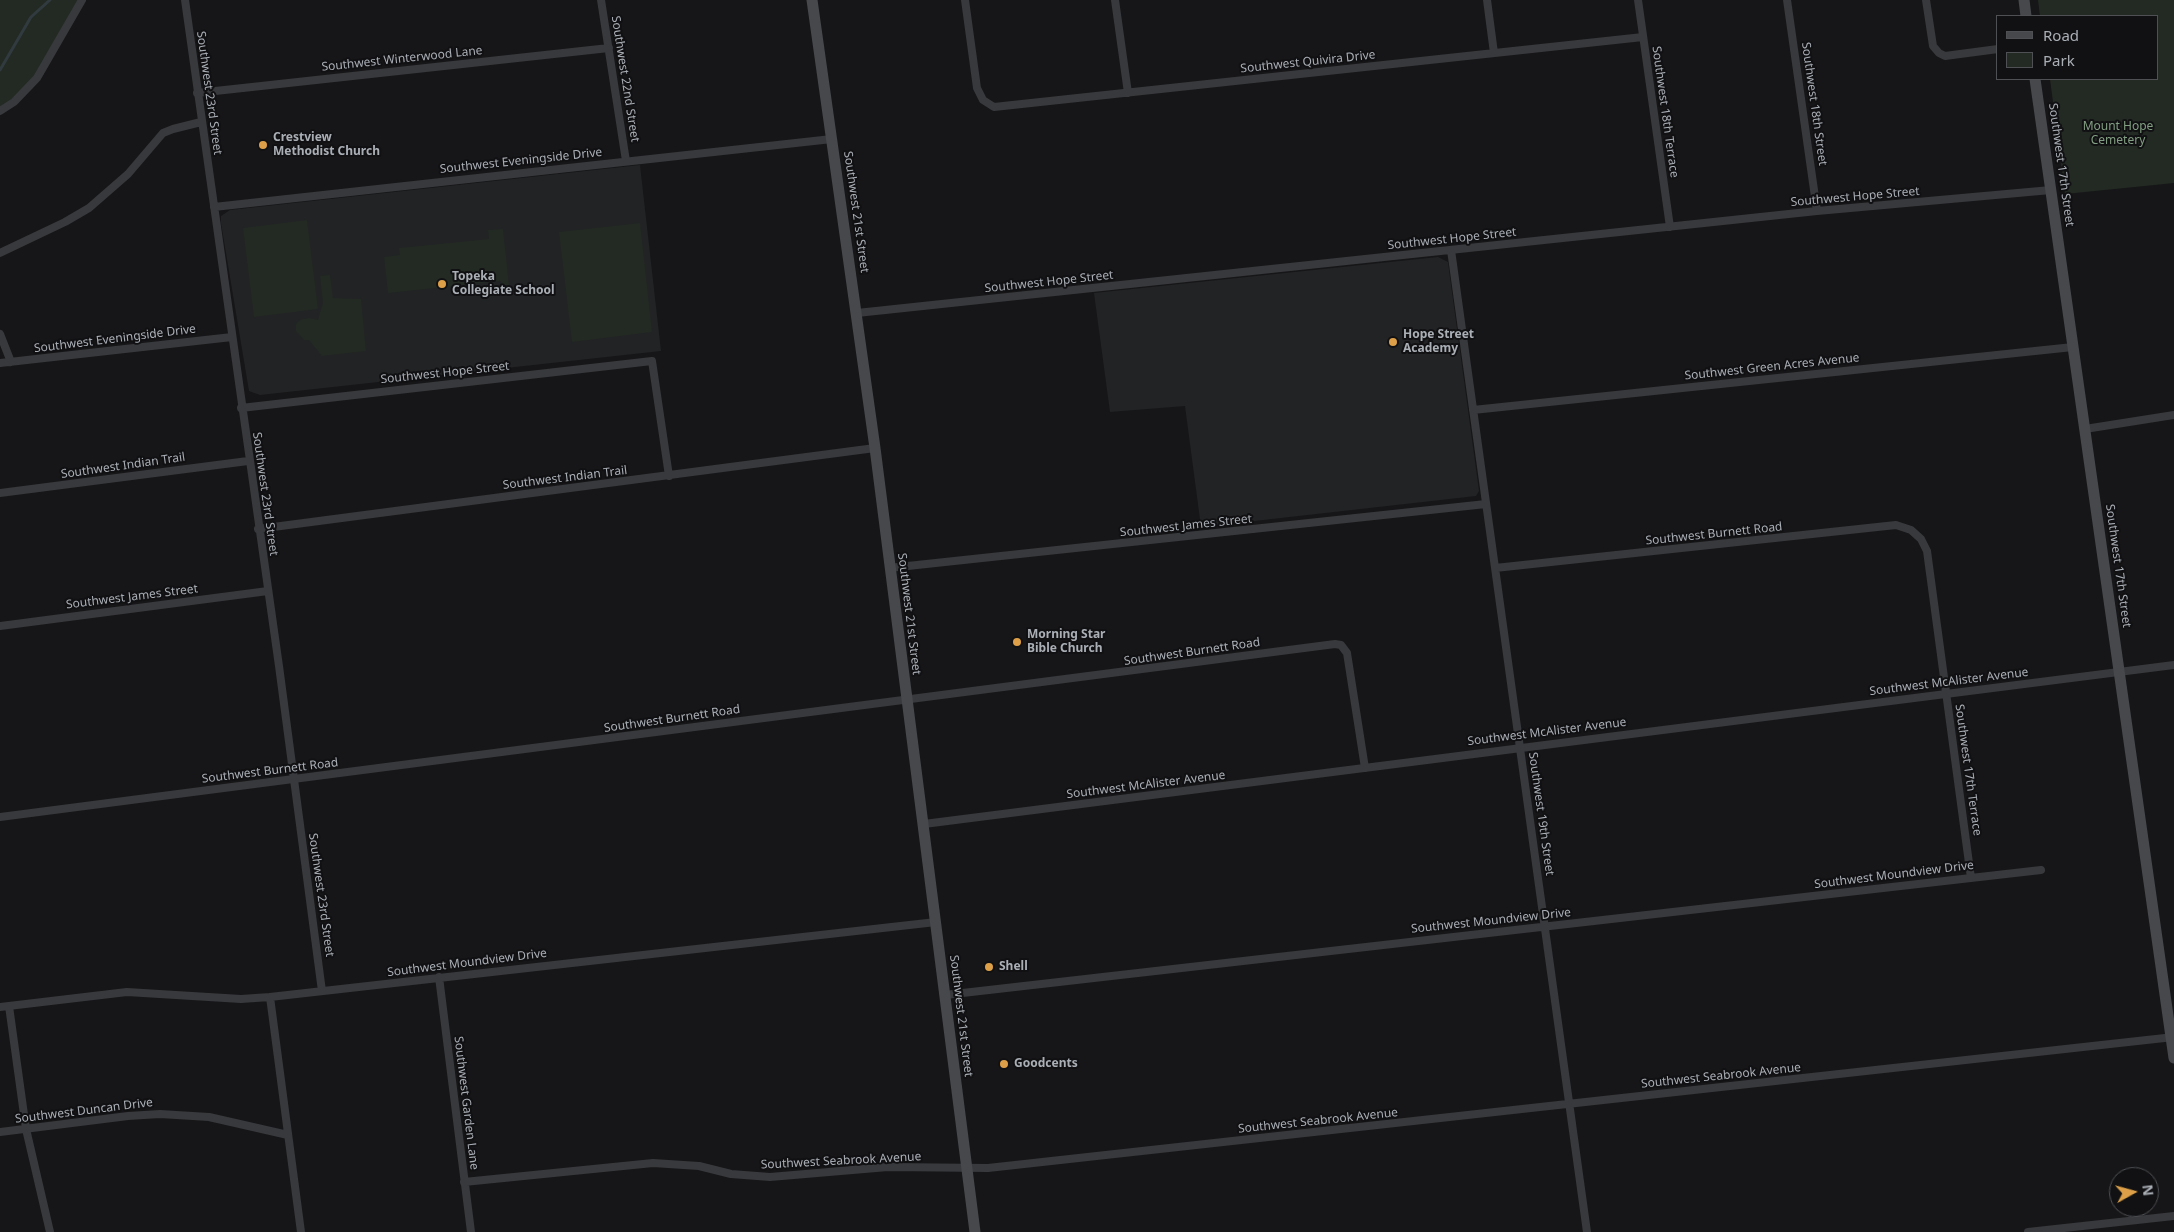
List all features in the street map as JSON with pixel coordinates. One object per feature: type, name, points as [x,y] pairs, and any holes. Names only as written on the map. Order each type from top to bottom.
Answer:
[{"type":"main road","name":"Southwest 21st Street","points":[[812,0],[875,448],[975,1232]]},
{"type":"main road","points":[[2024,0],[2026,15]]},
{"type":"main road","name":"Southwest 17th Street","points":[[2035,80],[2173,1038],[2174,1058]]},
{"type":"street","points":[[0,111],[14,102],[37,78],[82,0]]},
{"type":"street","name":"Southwest 23rd Street","points":[[185,0],[322,991]]},
{"type":"street","name":"Southwest 22nd Street","points":[[602,0],[626,161]]},
{"type":"street","name":"Southwest Quivira Drive","points":[[965,0],[979,95],[983,100],[994,106],[1643,37]]},
{"type":"street","points":[[1115,0],[1128,93]]},
{"type":"street","points":[[1487,0],[1494,54]]},
{"type":"street","name":"Southwest 18th Terrace","points":[[1638,0],[1670,226]]},
{"type":"street","name":"Southwest 18th Street","points":[[1788,0],[1817,211]]},
{"type":"street","points":[[1926,0],[1933,46],[1939,53],[1945,56],[1996,49]]},
{"type":"street","name":"Southwest Winterwood Lane","points":[[197,93],[609,48]]},
{"type":"street","points":[[0,253],[65,222],[89,208],[128,174],[163,133],[201,122]]},
{"type":"street","name":"Southwest Eveningside Drive","points":[[214,207],[832,139]]},
{"type":"street","name":"Southwest Hope Street","points":[[856,313],[1670,226],[2050,190]]},
{"type":"street","name":"Southwest 19th Street","points":[[1451,250],[1587,1232]]},
{"type":"street","points":[[0,334],[11,362]]},
{"type":"street","name":"Southwest Eveningside Drive","points":[[0,363],[232,337]]},
{"type":"street","name":"Southwest Green Acres Avenue","points":[[1473,410],[2073,347]]},
{"type":"street","name":"Southwest Hope Street","points":[[241,408],[652,361],[669,476]]},
{"type":"street","points":[[2085,429],[2174,416]]},
{"type":"street","name":"Southwest Indian Trail","points":[[258,529],[875,448]]},
{"type":"street","name":"Southwest Indian Trail","points":[[0,493],[248,461]]},
{"type":"street","name":"Southwest James Street","points":[[889,568],[1486,504]]},
{"type":"street","name":"Southwest Burnett Road","points":[[1495,568],[1896,525],[1911,530],[1926,547]]},
{"type":"street","name":"Southwest 17th Terrace","points":[[1926,547],[1971,878]]},
{"type":"street","name":"Southwest James Street","points":[[0,626],[268,591]]},
{"type":"street","name":"Southwest Burnett Road","points":[[0,817],[1335,644],[1345,648],[1365,768]]},
{"type":"street","name":"Southwest McAlister Avenue","points":[[924,824],[2174,665]]},
{"type":"street","name":"Southwest Moundview Drive","points":[[945,995],[2041,870]]},
{"type":"street","name":"Southwest Moundview Drive","points":[[0,1007],[127,992],[241,999],[270,998],[439,977],[936,922]]},
{"type":"street","name":"Southwest Garden Lane","points":[[439,977],[470,1232]]},
{"type":"street","points":[[270,998],[301,1232]]},
{"type":"street","points":[[9,1006],[26,1129],[50,1232]]},
{"type":"street","name":"Southwest Seabrook Avenue","points":[[464,1182],[646,1163],[691,1165],[731,1174],[770,1177],[888,1167],[967,1169],[2173,1038]]},
{"type":"street","name":"Southwest Duncan Drive","points":[[0,1132],[160,1114],[209,1117],[288,1135]]},
{"type":"street","points":[[2028,1232],[2174,1216]]},
{"type":"shaded area","name":"Topeka Collegiate School","points":[[640,165],[661,351],[260,395],[249,391],[221,223],[221,216],[230,210]]},
{"type":"shaded area","points":[[1438,257],[1448,262],[1479,491],[1476,496],[1201,527],[1185,406],[1110,412],[1094,293]]},
{"type":"green space","points":[[0,0],[82,0],[42,69],[0,111]]},
{"type":"green space","name":"Mount Hope Cemetery","points":[[2038,0],[2174,0],[2174,183],[2065,194],[2050,80],[2159,80],[2159,15],[2040,15]]},
{"type":"green space","points":[[307,220],[318,309],[254,317],[243,228]]},
{"type":"green space","points":[[640,223],[652,332],[572,342],[559,232]]},
{"type":"green space","points":[[503,229],[510,295],[503,295],[501,281],[388,293],[384,257],[400,255],[399,248],[489,239],[488,230]]},
{"type":"green space","points":[[330,275],[333,298],[361,299],[366,351],[322,356],[309,340],[304,340],[296,331],[296,324],[300,320],[309,318],[318,320],[323,303],[320,276]]},
{"type":"waterway","points":[[0,70],[31,17],[50,0]]},
{"type":"place","name":"Crestview Methodist Church","points":[[263,145]]},
{"type":"place","name":"Topeka Collegiate School","points":[[442,284]]},
{"type":"place","name":"Hope Street Academy","points":[[1393,342]]},
{"type":"place","name":"Morning Star Bible Church","points":[[1017,642]]},
{"type":"place","name":"Shell","points":[[989,967]]},
{"type":"place","name":"Goodcents","points":[[1004,1064]]}]
